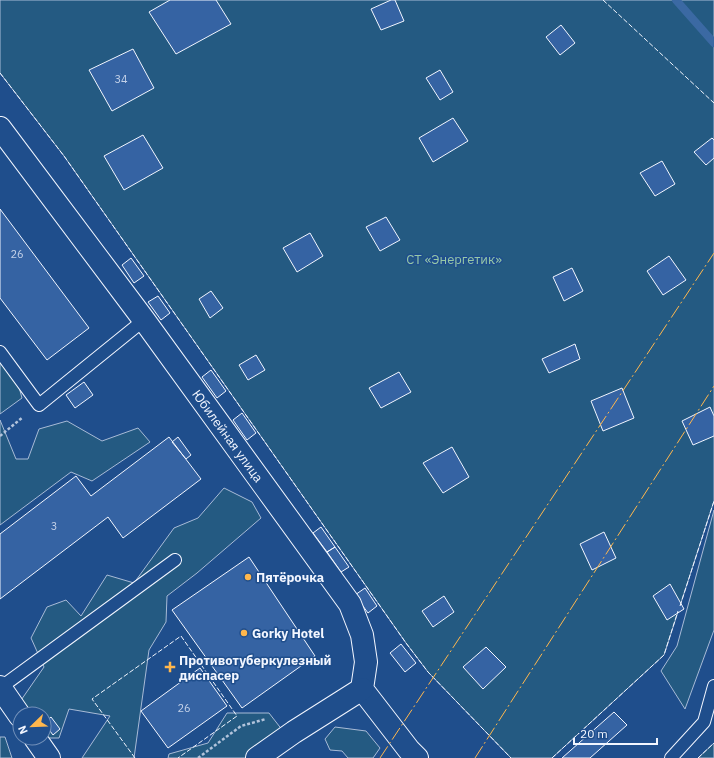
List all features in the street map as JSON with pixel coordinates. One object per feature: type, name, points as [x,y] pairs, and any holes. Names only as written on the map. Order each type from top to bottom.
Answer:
[{"type":"street","name":"Юбилейная улица","points":[[0,128],[144,320],[350,604],[362,635],[366,662],[362,689]]},
{"type":"street","points":[[0,688],[13,706]]},
{"type":"street","points":[[257,758],[294,732],[362,689],[409,750],[417,758]]},
{"type":"street","points":[[41,746],[49,758]]},
{"type":"lane","points":[[0,352],[39,404],[144,320]]},
{"type":"lane","points":[[0,688],[175,560]]},
{"type":"lane","points":[[671,758],[704,722],[714,686]]},
{"type":"path","points":[[0,436],[39,404]]},
{"type":"path","points":[[198,758],[241,726],[268,719]]},
{"type":"green space","name":"СТ «Энергетик»","points":[[0,0],[714,0],[714,501],[664,655],[552,758],[511,758],[428,672],[406,643],[64,156],[0,73]]},
{"type":"green space","points":[[0,353],[10,355],[22,398],[0,414]]},
{"type":"green space","points":[[0,420],[16,459],[28,459],[39,429],[67,421],[102,441],[138,428],[150,442],[92,481],[71,472],[0,525]]},
{"type":"green space","points":[[224,488],[252,502],[261,518],[197,573],[167,596],[166,622],[149,650],[134,758],[82,758],[110,716],[69,709],[59,738],[52,738],[52,706],[17,706],[44,667],[31,638],[47,607],[66,600],[81,616],[107,575],[134,583],[174,528],[198,518]]},
{"type":"green space","points":[[714,510],[714,630],[685,709],[661,671],[677,646]]},
{"type":"green space","points":[[12,713],[12,723],[8,719]]},
{"type":"green space","points":[[227,713],[269,713],[283,731],[263,758],[168,758],[169,754],[208,743]]},
{"type":"green space","points":[[335,727],[366,731],[380,748],[373,758],[348,758],[342,751],[330,750],[325,739]]},
{"type":"green space","points":[[0,737],[5,737],[12,758],[0,758]]},
{"type":"green space","points":[[714,743],[714,758],[698,758]]},
{"type":"building","points":[[170,0],[216,0],[231,24],[176,54],[149,12]]},
{"type":"building","points":[[391,0],[395,0],[404,21],[381,30],[371,9]]},
{"type":"building","points":[[561,25],[575,43],[560,55],[546,37]]},
{"type":"building","points":[[133,49],[154,88],[112,111],[89,70]]},
{"type":"building","points":[[440,70],[453,92],[440,100],[426,78]]},
{"type":"building","points":[[453,118],[468,141],[433,162],[419,138]]},
{"type":"building","points":[[143,135],[163,168],[124,190],[104,156]]},
{"type":"building","points":[[712,138],[714,140],[714,158],[706,165],[694,152]]},
{"type":"building","points":[[662,161],[675,184],[655,196],[640,173]]},
{"type":"building","points":[[0,209],[89,328],[47,360],[0,298]]},
{"type":"building","points":[[386,217],[400,240],[380,251],[366,227]]},
{"type":"building","points":[[310,233],[323,256],[297,272],[283,248]]},
{"type":"building","points":[[669,256],[686,280],[663,295],[647,271]]},
{"type":"building","points":[[131,258],[144,276],[134,283],[122,265]]},
{"type":"building","points":[[572,268],[583,291],[564,301],[553,277]]},
{"type":"building","points":[[211,291],[223,308],[210,318],[199,299]]},
{"type":"building","points":[[158,296],[170,313],[161,320],[148,302]]},
{"type":"building","points":[[575,344],[580,359],[549,373],[542,359]]},
{"type":"building","points":[[256,355],[265,370],[248,380],[239,365]]},
{"type":"building","points":[[211,370],[226,391],[217,398],[202,377]]},
{"type":"building","points":[[399,372],[411,392],[381,408],[369,388]]},
{"type":"building","points":[[84,382],[93,395],[75,408],[66,395]]},
{"type":"building","points":[[622,388],[634,418],[603,431],[591,401]]},
{"type":"building","points":[[710,407],[714,416],[714,436],[693,445],[682,421]]},
{"type":"building","points":[[242,413],[256,433],[247,440],[233,420]]},
{"type":"building","points":[[169,437],[201,479],[123,538],[108,517],[0,599],[0,534],[76,476],[91,496]]},
{"type":"building","points":[[178,437],[191,455],[186,459],[172,442]]},
{"type":"building","points":[[452,447],[469,477],[443,493],[423,463]]},
{"type":"building","points":[[321,527],[335,547],[327,552],[313,533]]},
{"type":"building","points":[[604,532],[616,558],[592,570],[580,544]]},
{"type":"building","points":[[335,547],[349,567],[341,572],[327,552]]},
{"type":"building","name":"Gorky Hotel","points":[[249,557],[315,656],[242,708],[172,610]]},
{"type":"building","points":[[670,584],[684,609],[667,620],[653,596]]},
{"type":"building","points":[[365,588],[377,606],[368,613],[355,595]]},
{"type":"building","points":[[444,596],[454,612],[433,627],[422,611]]},
{"type":"building","points":[[401,644],[416,663],[405,672],[390,653]]},
{"type":"building","points":[[486,647],[506,667],[483,689],[463,667]]},
{"type":"building","points":[[200,668],[227,706],[168,748],[141,711]]},
{"type":"building","points":[[614,712],[627,725],[590,758],[562,758]]},
{"type":"building","points":[[52,718],[60,729],[53,735],[52,734]]},
{"type":"waterway","points":[[676,0],[714,43]]},
{"type":"fence","points":[[603,0],[714,103]]},
{"type":"fence","points":[[0,73],[64,156],[406,643],[428,672],[511,758]]},
{"type":"fence","points":[[680,606],[714,501]]},
{"type":"fence","points":[[552,758],[664,655],[678,611]]},
{"type":"fence","points":[[135,758],[92,699],[181,636],[237,716],[178,758]]},
{"type":"fence","points":[[698,758],[714,743]]},
{"type":"power","points":[[380,758],[714,253]]},
{"type":"power","points":[[475,758],[714,386]]},
{"type":"place","name":"Пятёрочка","points":[[248,577]]},
{"type":"place","name":"Gorky Hotel","points":[[244,633]]},
{"type":"place","name":"Противотуберкулезный диспасер","points":[[170,667]]}]
